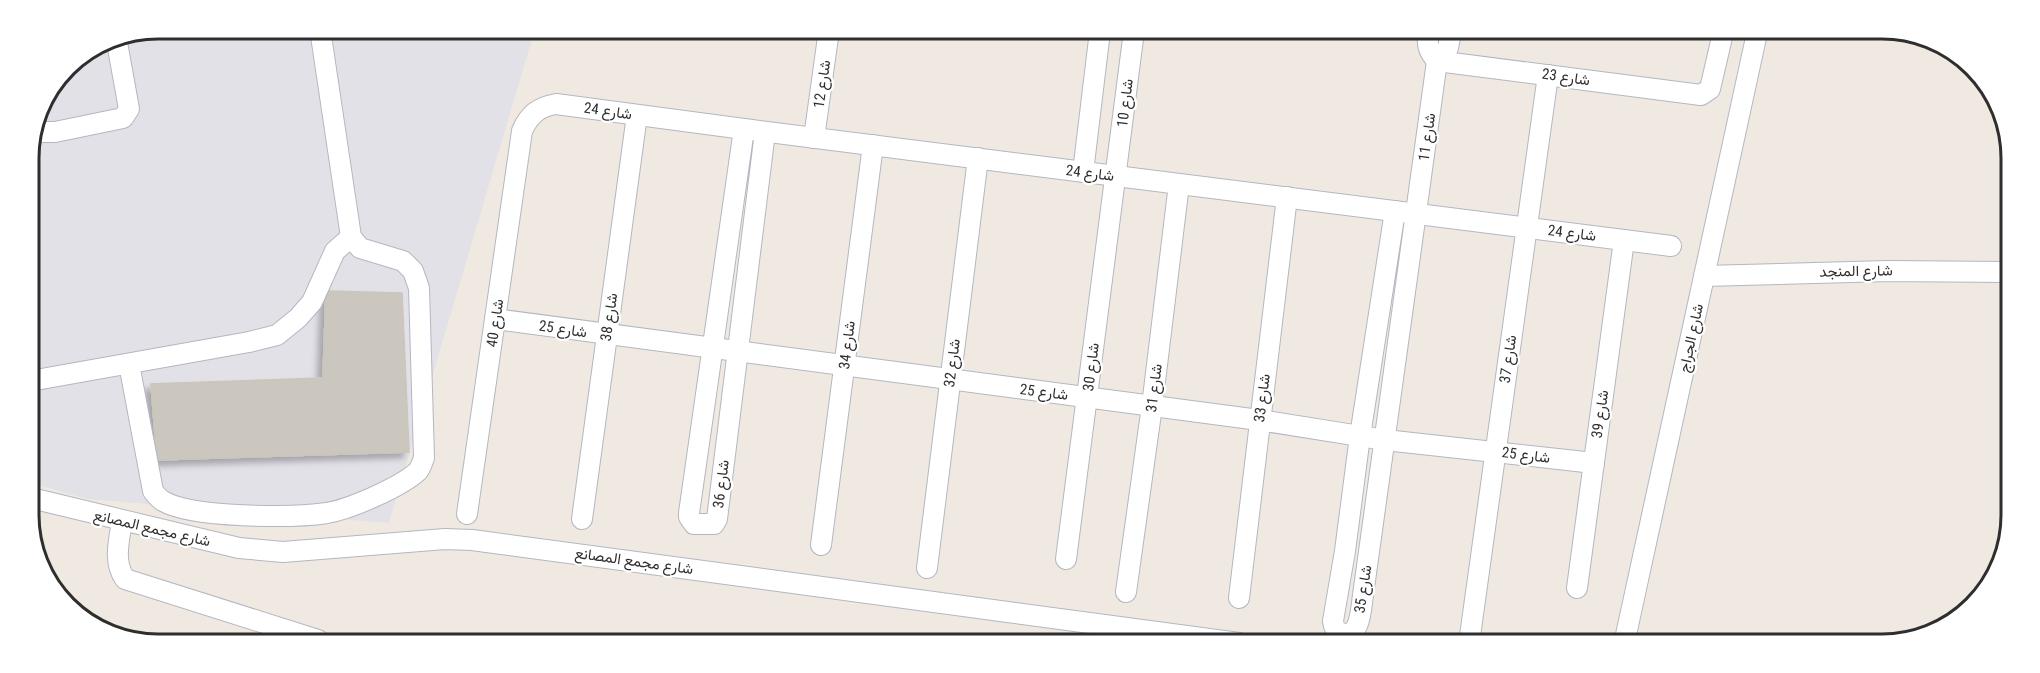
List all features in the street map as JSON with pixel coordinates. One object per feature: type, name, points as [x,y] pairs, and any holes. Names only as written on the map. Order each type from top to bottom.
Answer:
[{"type":"street","points":[[129,364],[153,491],[162,501],[181,508],[226,514],[293,516],[328,513],[362,502],[409,478],[420,469],[424,458],[419,288],[414,271],[403,261],[360,248],[351,237],[321,39]]},
{"type":"street","name":"شارع 12","points":[[814,138],[828,39]]},
{"type":"street","points":[[1083,172],[1099,39]]},
{"type":"street","name":"شارع 10","points":[[1116,176],[1133,39]]},
{"type":"street","name":"شارع 11","points":[[1428,39],[1430,54],[1437,61]]},
{"type":"street","name":"شارع 11","points":[[1416,214],[1437,61],[1448,48],[1450,39]]},
{"type":"street","name":"شارع 23","points":[[1437,61],[1695,95],[1706,93],[1710,89],[1722,39]]},
{"type":"street","name":"شارع الجراج","points":[[1626,634],[1756,39]]},
{"type":"street","points":[[42,132],[55,132],[123,118],[129,109],[118,46]]},
{"type":"street","name":"شارع 37","points":[[1470,634],[1548,75]]},
{"type":"street","name":"شارع 24","points":[[522,131],[534,112],[544,106],[556,104],[1671,246]]},
{"type":"street","name":"شارع 38","points":[[582,519],[637,115]]},
{"type":"street","name":"شارع 36","points":[[744,129],[689,513],[694,524],[711,525],[717,519],[765,132]]},
{"type":"street","name":"شارع 40","points":[[467,514],[522,131]]},
{"type":"street","name":"شارع 34","points":[[821,544],[873,146]]},
{"type":"street","name":"شارع 32","points":[[927,568],[978,158]]},
{"type":"street","name":"شارع 30","points":[[1066,559],[1116,176]]},
{"type":"street","name":"شارع 31","points":[[1126,592],[1152,406],[1179,184]]},
{"type":"street","name":"شارع 33","points":[[1239,598],[1287,197]]},
{"type":"street","name":"شارع 35","points":[[1395,211],[1360,436],[1346,551],[1333,621],[1333,626],[1342,633],[1353,632],[1359,619],[1416,214]]},
{"type":"street","points":[[39,379],[277,335],[298,318],[312,302],[335,251],[351,237]]},
{"type":"street","name":"شارع 39","points":[[1577,588],[1624,240]]},
{"type":"street","name":"شارع المنجد","points":[[1704,276],[1888,271],[2001,272]]},
{"type":"street","name":"شارع 25","points":[[495,320],[1259,420],[1385,440],[1594,463]]},
{"type":"street","name":"شارع مجمع المصانع","points":[[39,500],[238,548],[261,551],[283,552],[445,539],[472,540],[1172,634]]},
{"type":"street","points":[[122,521],[117,561],[119,570],[125,579],[299,634]]},
{"type":"shaded area","points":[[532,39],[389,523],[87,499],[39,485],[39,150],[43,127],[51,105],[74,74],[98,55],[112,48],[142,40]]},
{"type":"building","points":[[326,291],[402,293],[409,452],[157,460],[151,384],[323,378]]}]
